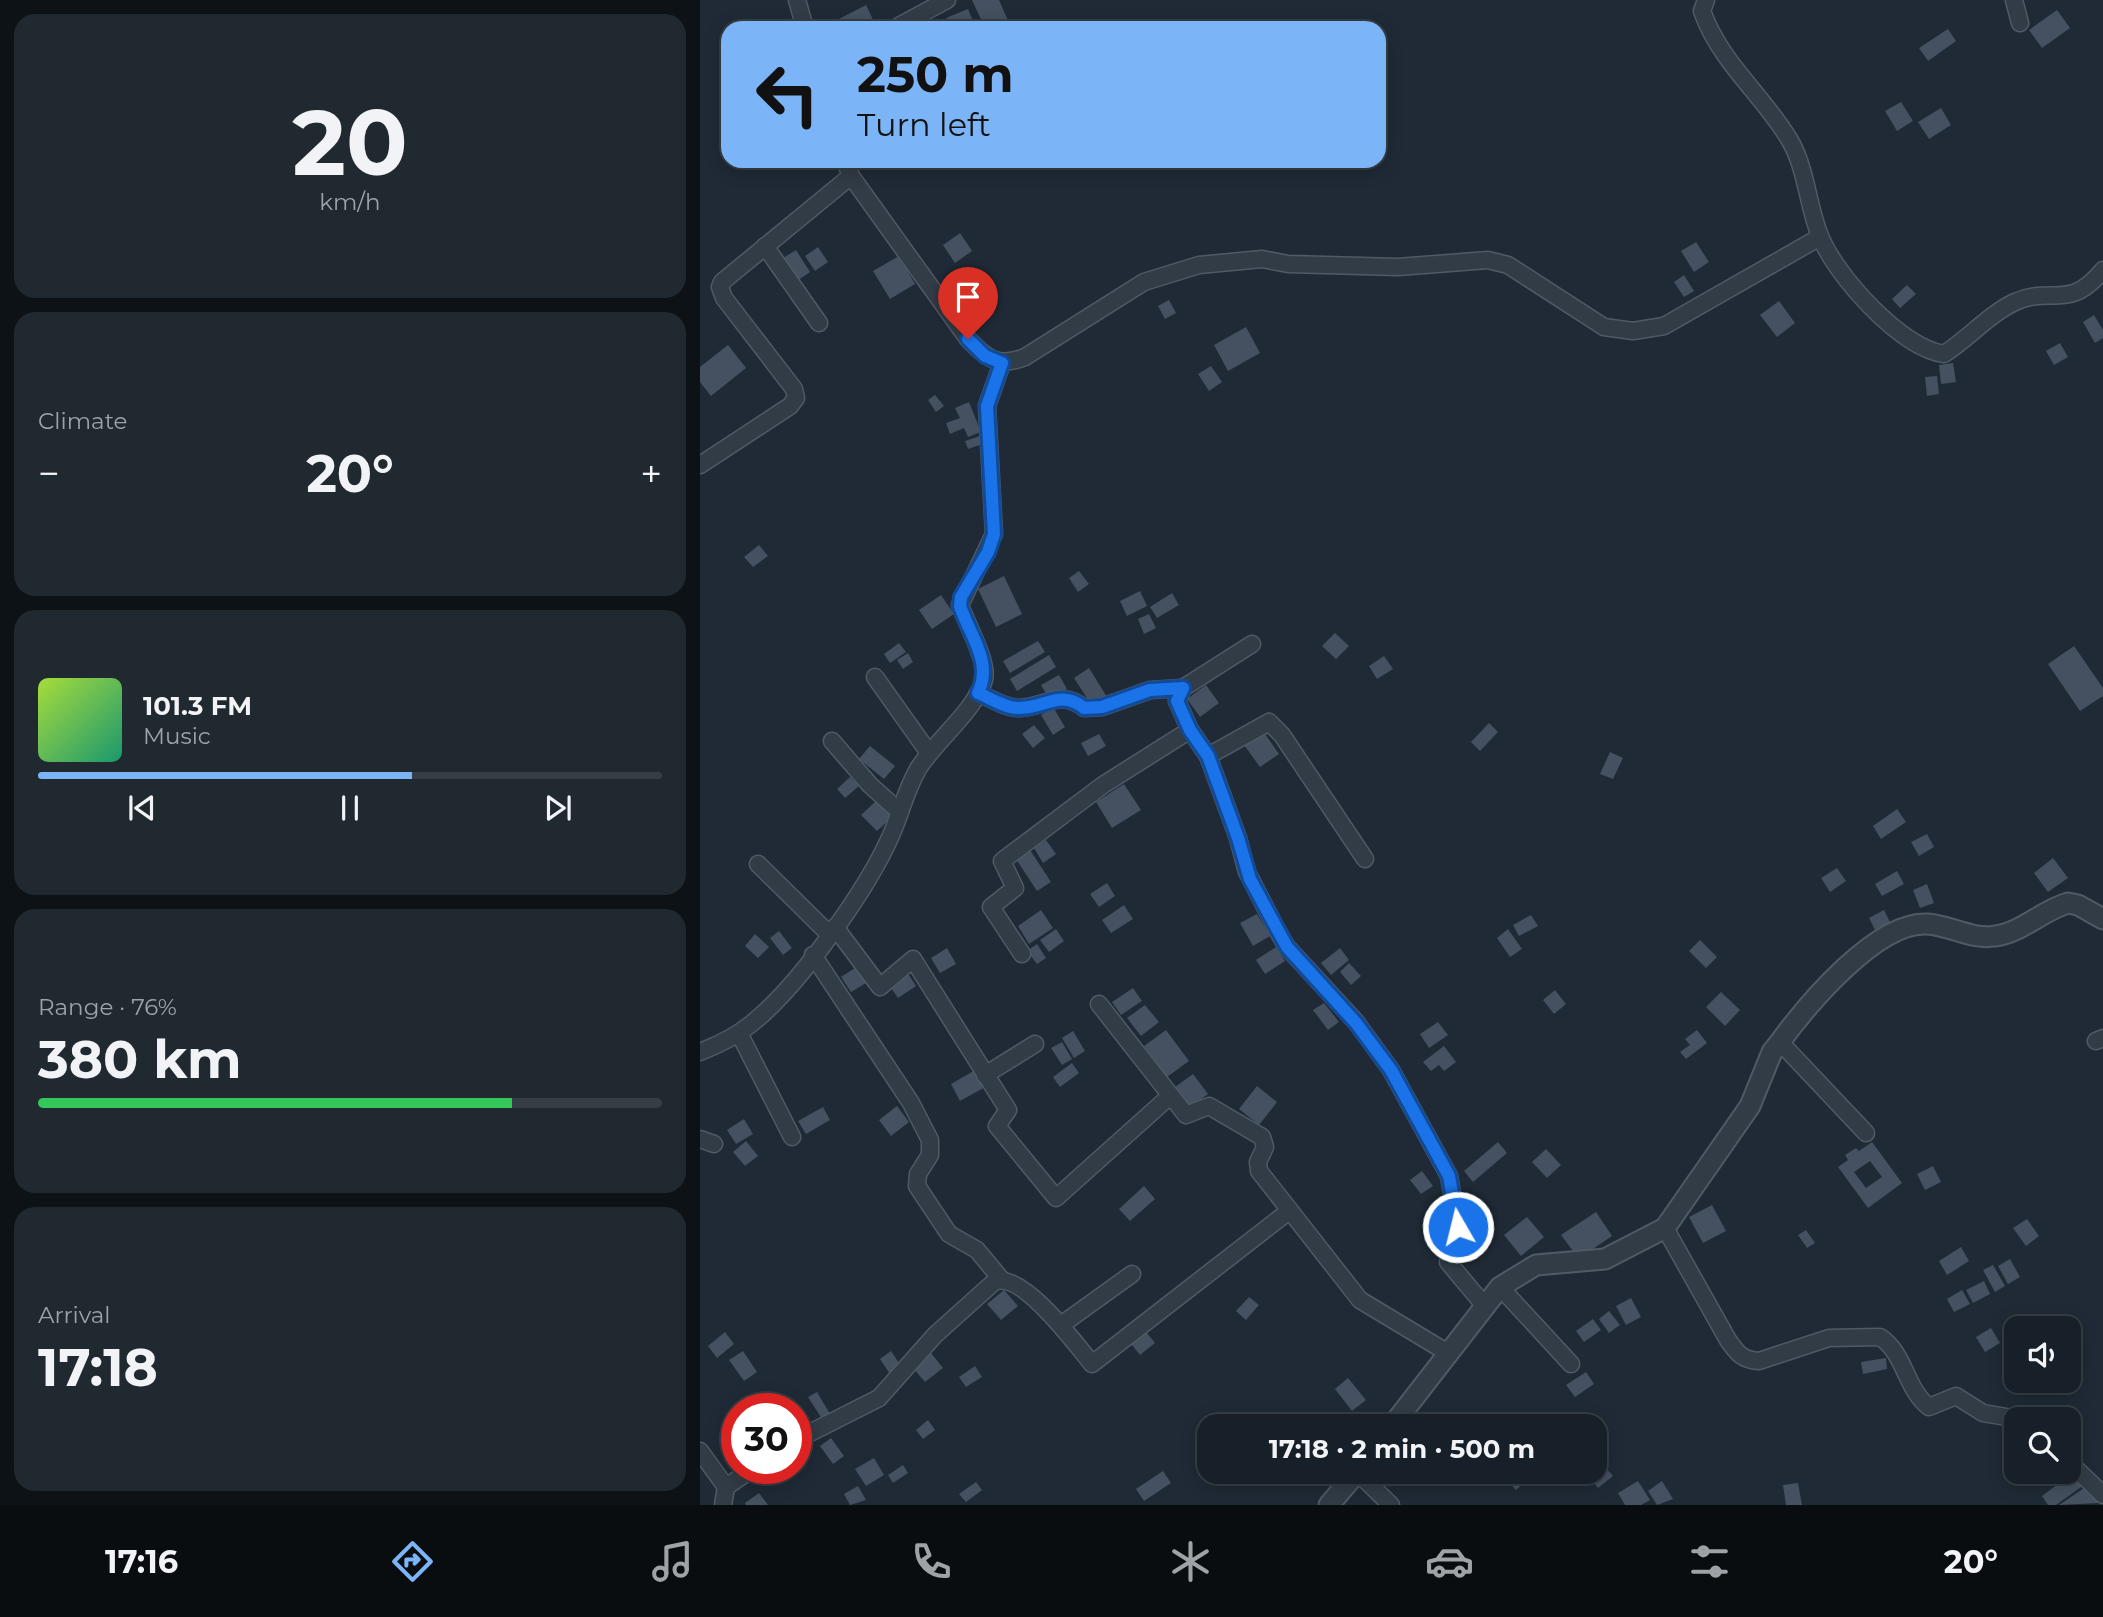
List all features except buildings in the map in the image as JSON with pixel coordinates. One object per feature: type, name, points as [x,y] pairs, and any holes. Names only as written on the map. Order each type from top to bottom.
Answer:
[{"type":"street","points":[[797,0],[803,21]]},
{"type":"street","points":[[908,21],[947,0]]},
{"type":"street","points":[[1706,0],[1702,11],[1727,61],[1765,104],[1790,141],[1805,177],[1820,237],[1866,302],[1907,340],[1926,352],[1944,354],[2015,302],[2031,297],[2065,298],[2081,291],[2103,270]]},
{"type":"street","points":[[2014,0],[2020,23]]},
{"type":"street","points":[[700,465],[790,406],[796,398],[794,389],[724,298],[720,287],[728,276],[765,246],[848,168],[968,339],[985,356],[1002,363],[1025,357],[1144,282],[1199,265],[1262,259],[1287,264],[1398,267],[1488,260],[1508,265],[1604,327],[1633,331],[1664,326],[1820,237]]},
{"type":"street","points":[[765,246],[819,323]]},
{"type":"street","points":[[700,1052],[739,1033],[773,1003],[832,931],[870,873],[918,770],[978,693],[985,678],[984,664],[960,606],[961,597],[988,552],[994,534],[987,406],[1002,363]]},
{"type":"street","points":[[978,693],[1017,709],[1057,698],[1074,700],[1084,708],[1102,707],[1150,690],[1183,688],[1252,644]]},
{"type":"street","points":[[876,677],[929,753]]},
{"type":"street","points":[[1183,688],[1177,701],[1190,730],[1208,756],[1238,838],[1247,872],[1277,930],[1287,947],[1356,1023],[1391,1070],[1449,1176],[1458,1227],[1448,1262],[1484,1305]]},
{"type":"street","points":[[1208,756],[1269,722],[1282,735],[1364,859]]},
{"type":"street","points":[[1022,954],[991,907],[1015,888],[1002,861],[1113,778],[1190,730]]},
{"type":"street","points":[[832,741],[870,785],[900,812]]},
{"type":"street","points":[[758,864],[832,931],[880,987],[913,959],[1008,1110],[997,1126],[1056,1198],[1170,1096]]},
{"type":"street","points":[[1401,1414],[1500,1287],[1536,1265],[1605,1259],[1665,1228],[1750,1106],[1772,1052],[1837,974],[1873,945],[1904,928],[1925,923],[1981,937],[1998,936],[2068,903],[2078,905],[2103,919]]},
{"type":"street","points":[[813,955],[911,1103],[930,1140],[930,1156],[918,1174],[917,1186],[949,1234],[977,1250],[1001,1279],[1013,1282],[1061,1325],[1093,1364],[1289,1210]]},
{"type":"street","points":[[1099,1004],[1186,1115],[1209,1106],[1262,1137],[1265,1147],[1257,1167],[1360,1300],[1448,1353]]},
{"type":"street","points":[[739,1033],[792,1137]]},
{"type":"street","points":[[1780,1042],[1866,1133]]},
{"type":"street","points":[[985,1074],[1035,1044]]},
{"type":"street","points":[[1665,1228],[1738,1355],[1759,1361],[1829,1338],[1880,1337],[1894,1350],[1929,1407],[1956,1396],[1983,1413],[2004,1417]]},
{"type":"street","points":[[1061,1325],[1132,1274]]},
{"type":"street","points":[[812,1432],[879,1398],[935,1335],[986,1287],[1001,1279]]},
{"type":"street","points":[[1500,1287],[1572,1364]]},
{"type":"street","points":[[700,1451],[726,1487],[723,1505]]},
{"type":"street","points":[[2081,1472],[2101,1488]]},
{"type":"street","points":[[726,1487],[730,1484]]},
{"type":"street","points":[[1329,1505],[1347,1484]]},
{"type":"street","points":[[1369,1484],[1391,1505]]},
{"type":"route","points":[[968,339],[985,356],[1002,363],[987,406],[994,534],[988,552],[961,597],[960,606],[984,664],[985,678],[978,693],[1017,709],[1057,698],[1074,700],[1084,708],[1102,707],[1150,690],[1183,688],[1178,693],[1177,701],[1190,730],[1208,756],[1250,879],[1287,947],[1356,1023],[1391,1070],[1449,1176],[1458,1227]]}]
